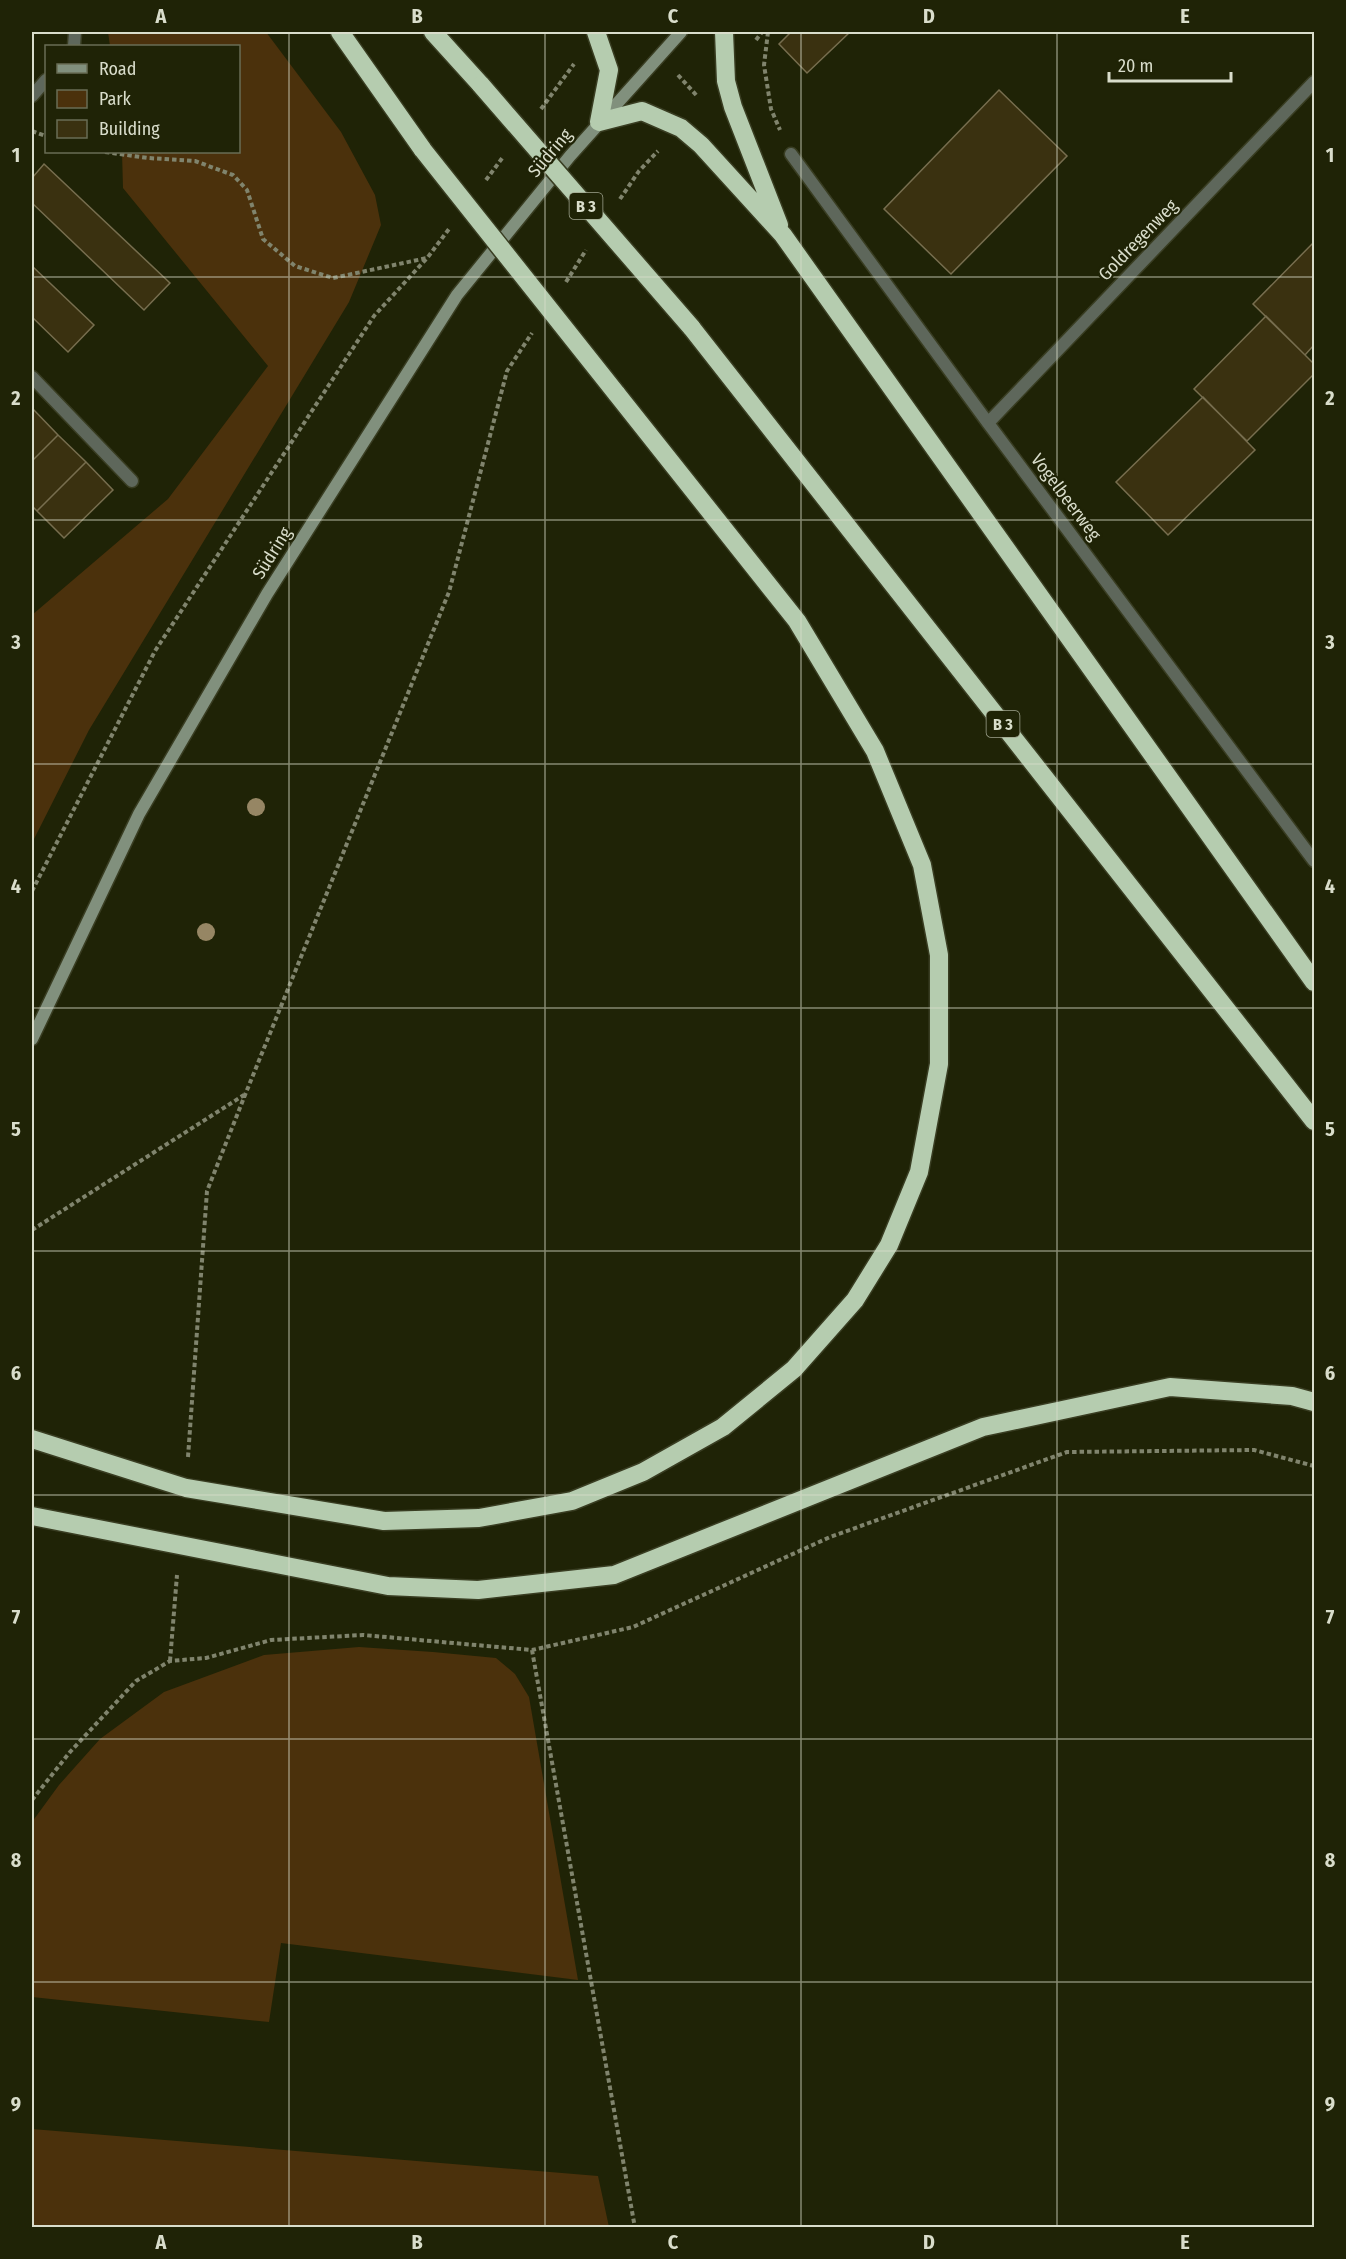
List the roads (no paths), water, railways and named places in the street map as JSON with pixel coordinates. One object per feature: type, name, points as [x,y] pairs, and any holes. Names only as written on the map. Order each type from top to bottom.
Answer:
[{"type":"highway","points":[[32,1439],[186,1488],[384,1521],[467,1519],[572,1502],[643,1472],[723,1427],[794,1369],[855,1300],[889,1245],[919,1172],[939,1064],[939,955],[922,865],[875,751],[797,621],[423,150],[340,32]]},
{"type":"highway","name":"B 3","points":[[433,32],[691,327],[1314,1121]]},
{"type":"highway","points":[[724,32],[726,81],[733,107],[783,236]]},
{"type":"highway","points":[[596,33],[609,70],[599,122],[642,111],[681,128],[701,145],[783,236],[1314,982]]},
{"type":"highway","points":[[32,1516],[388,1586],[478,1590],[614,1575],[983,1427],[1170,1387],[1292,1396],[1314,1402]]},
{"type":"street","name":"Südring","points":[[32,1039],[139,814],[267,594],[457,295],[599,122],[681,32]]},
{"type":"street","points":[[32,96],[45,81]]},
{"type":"street","name":"Goldregenweg","points":[[988,423],[1314,82]]},
{"type":"street","name":"Vogelbeerweg","points":[[791,154],[1314,861]]},
{"type":"street","points":[[32,377],[132,481]]}]
